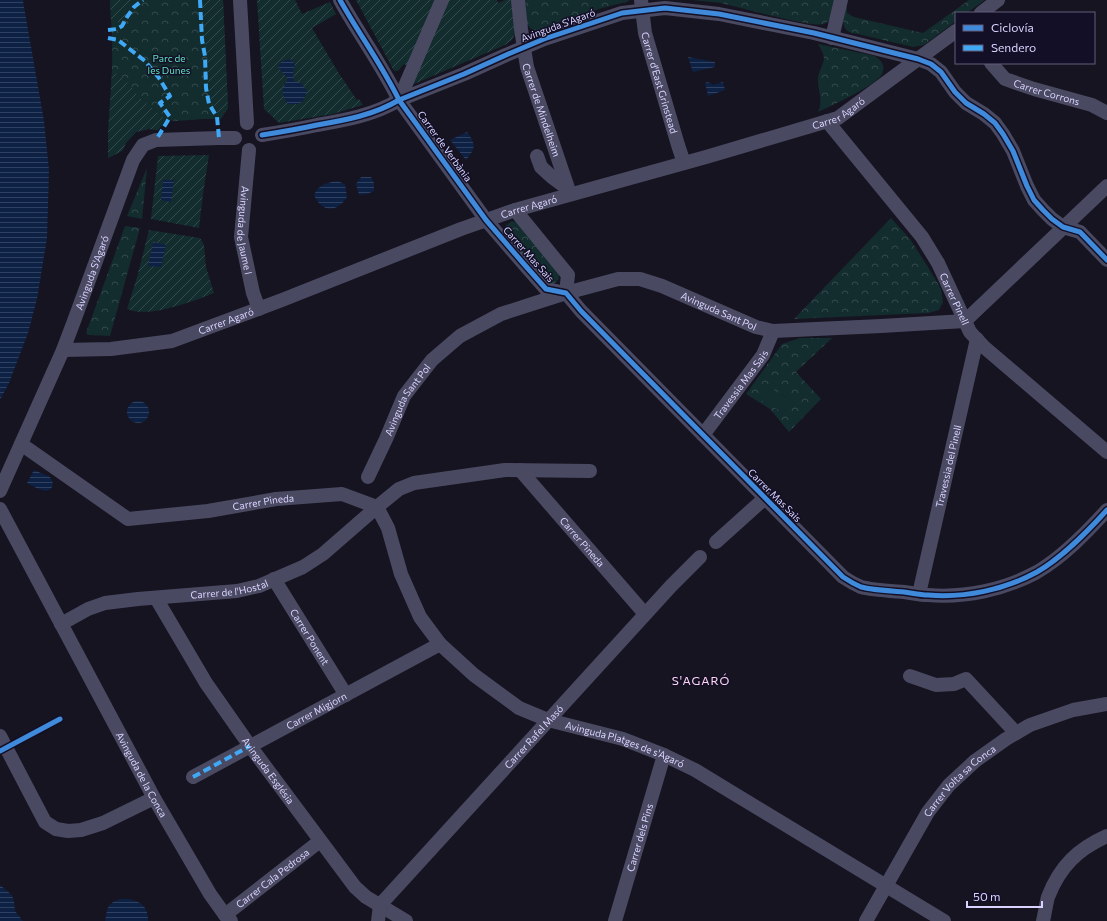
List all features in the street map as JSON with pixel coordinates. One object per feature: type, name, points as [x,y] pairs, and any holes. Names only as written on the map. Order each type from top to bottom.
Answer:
[{"type":"street","points":[[240,0],[247,123]]},
{"type":"street","name":"Carrer de Verbània","points":[[340,0],[392,85],[399,100],[486,220]]},
{"type":"street","name":"Carrer de Verbània","points":[[349,0],[391,78],[399,100]]},
{"type":"street","points":[[399,100],[442,0]]},
{"type":"street","name":"Carrer de Mindelheim","points":[[518,0],[527,67],[568,191]]},
{"type":"street","points":[[832,38],[841,0]]},
{"type":"street","points":[[981,12],[998,0]]},
{"type":"street","name":"Avinguda S'Agaró","points":[[262,135],[369,114],[544,39],[622,13],[641,5],[720,14],[918,58],[931,64],[941,72],[955,92],[966,103],[996,123],[1013,151],[1034,200],[1052,219],[1063,227],[1080,232],[1107,260]]},
{"type":"street","name":"Carrer d'East Grinstead","points":[[641,5],[645,33],[684,163]]},
{"type":"street","name":"Carrer Agaró","points":[[63,350],[111,350],[172,341],[259,309],[461,229],[568,191],[684,163],[838,118],[955,32]]},
{"type":"street","name":"Carrer Corrons","points":[[992,64],[1006,79],[1034,89],[1092,105],[1107,113]]},
{"type":"street","name":"Carrer Pinell","points":[[827,121],[922,237],[938,263],[970,332],[984,347],[1107,452]]},
{"type":"street","points":[[247,123],[252,123],[257,126],[261,130],[262,135],[262,140],[259,145],[254,149],[249,150],[239,145],[235,138],[238,128],[247,123]]},
{"type":"street","name":"Avinguda S'Agaró","points":[[1,489],[63,350],[134,160],[143,145],[156,140],[235,138]]},
{"type":"street","name":"Avinguda de Jaume I","points":[[249,150],[241,237],[253,293],[259,309]]},
{"type":"street","points":[[537,164],[568,191]]},
{"type":"street","points":[[965,320],[1107,186]]},
{"type":"street","name":"Carrer Mas Sais","points":[[515,210],[568,275],[566,293]]},
{"type":"street","name":"Carrer Mas Sais","points":[[486,220],[546,289],[566,293],[581,311],[851,583],[863,587],[928,595],[956,595],[985,592],[1009,585],[1037,572],[1062,554],[1086,533],[1107,510]]},
{"type":"street","name":"Avinguda Sant Pol","points":[[368,477],[404,396],[432,360],[460,336],[501,314],[566,293],[618,279],[640,279],[662,286],[756,327],[773,331],[965,320]]},
{"type":"street","name":"Travessia Mas Sais","points":[[703,435],[762,355],[773,331]]},
{"type":"street","name":"Travessia del Pinell","points":[[919,594],[977,339]]},
{"type":"street","name":"Carrer Pineda","points":[[21,444],[128,519],[208,510],[276,500],[342,494],[377,506]]},
{"type":"street","points":[[377,506],[399,489],[414,483],[505,470],[590,470]]},
{"type":"street","name":"Carrer Pineda","points":[[520,470],[645,614]]},
{"type":"street","points":[[716,542],[765,498]]},
{"type":"street","name":"Carrer de l'Hostal","points":[[61,624],[88,609],[105,603],[237,590],[259,586],[303,567],[323,554],[377,506]]},
{"type":"street","name":"Avinguda Platges de s'Agaró","points":[[377,506],[388,528],[401,574],[420,616],[440,644],[474,675],[519,708],[548,720],[623,739],[664,755],[695,770],[944,921]]},
{"type":"street","name":"Avinguda de la Conca","points":[[0,509],[154,798],[210,894],[228,918]]},
{"type":"street","name":"Carrer Rafel Masó","points":[[380,905],[645,614],[700,557]]},
{"type":"street","name":"Carrer Ponent","points":[[274,579],[346,695]]},
{"type":"street","name":"Avinguda Església","points":[[156,598],[206,682],[250,746],[355,887],[366,896],[406,921]]},
{"type":"street","name":"Carrer Migjorn","points":[[193,777],[440,644]]},
{"type":"street","points":[[910,676],[936,685],[954,684],[966,679],[1016,734]]},
{"type":"street","name":"Carrer Volta sa Conca","points":[[866,921],[928,812],[949,784],[975,761],[1030,725],[1073,710],[1107,704]]},
{"type":"street","points":[[0,736],[46,822],[56,829],[68,831],[81,830],[103,823],[154,798]]},
{"type":"street","name":"Carrer dels Pins","points":[[615,921],[664,755]]},
{"type":"street","points":[[1043,921],[1048,898],[1056,879],[1071,858],[1088,845],[1107,836]]},
{"type":"street","name":"Carrer Cala Pedrosa","points":[[228,918],[320,841]]},
{"type":"street","points":[[378,921],[380,905]]},
{"type":"green space","name":"Parc de les Dunes","points":[[110,0],[223,0],[228,108],[221,119],[166,120],[158,130],[148,129],[136,132],[126,143],[122,151],[108,158],[112,57]]},
{"type":"green space","points":[[110,0],[137,0],[127,12],[121,24],[111,20]]},
{"type":"green space","points":[[202,0],[223,0],[228,108],[221,118],[213,106],[209,95],[207,50],[204,37]]},
{"type":"green space","points":[[257,0],[295,0],[302,14],[330,2],[336,14],[312,28],[338,72],[357,100],[359,99],[363,105],[333,114],[279,123],[264,109]]},
{"type":"green space","points":[[356,0],[436,0],[408,66],[404,64],[398,71],[394,71]]},
{"type":"green space","points":[[448,0],[497,0],[498,3],[505,0],[512,0],[515,34],[512,40],[505,45],[414,84],[412,81]]},
{"type":"green space","points":[[525,0],[630,0],[537,31],[531,29],[527,24]]},
{"type":"green space","points":[[693,0],[835,0],[829,20],[824,24],[818,24],[792,20],[721,3]]},
{"type":"green space","points":[[969,0],[985,0],[968,12],[955,12],[955,22],[924,45],[913,47],[849,32],[843,23],[847,4],[847,13],[854,17],[923,33]]},
{"type":"green space","points":[[818,44],[875,56],[882,64],[882,74],[872,84],[818,112],[820,108],[820,99],[818,77],[824,59],[823,53]]},
{"type":"green space","points":[[112,71],[129,84],[139,97],[166,120],[158,130],[148,129],[136,132],[126,143],[122,151],[108,158],[108,132]]},
{"type":"green space","points":[[209,155],[199,228],[151,219],[158,156]]},
{"type":"green space","points":[[147,168],[142,219],[127,216]]},
{"type":"green space","points":[[891,218],[910,239],[941,289],[943,302],[939,310],[929,313],[794,319]]},
{"type":"green space","points":[[512,221],[518,223],[559,273],[559,279],[554,284],[547,283],[504,233],[505,226]]},
{"type":"green space","points":[[125,226],[140,228],[110,336],[88,335],[86,333]]},
{"type":"green space","points":[[149,230],[200,238],[204,245],[206,267],[214,293],[171,308],[147,312],[136,312],[127,309]]},
{"type":"green space","points":[[800,338],[832,338],[796,372],[821,399],[789,432],[770,409],[746,394],[782,344]]},
{"type":"green space","points":[[766,386],[792,400],[784,413],[759,399]]},
{"type":"water","points":[[0,0],[23,0],[44,121],[49,170],[47,238],[37,299],[28,333],[9,383],[0,400]]},
{"type":"water","points":[[688,57],[715,62],[715,67],[693,72]]},
{"type":"water","points":[[290,59],[295,64],[293,72],[294,81],[301,83],[307,91],[303,101],[299,104],[288,104],[283,95],[283,89],[288,79],[278,67],[282,61]]},
{"type":"water","points":[[708,82],[713,85],[723,82],[725,90],[708,96],[705,83]]},
{"type":"water","points":[[467,132],[474,146],[472,152],[466,160],[450,140]]},
{"type":"water","points":[[361,177],[371,177],[374,183],[374,191],[359,195],[356,184]]},
{"type":"water","points":[[163,180],[174,180],[171,202],[161,200]]},
{"type":"water","points":[[337,181],[345,184],[347,197],[339,206],[330,209],[325,208],[317,201],[314,195],[321,186]]},
{"type":"water","points":[[153,242],[166,245],[161,267],[148,266]]},
{"type":"water","points":[[134,401],[142,401],[149,408],[149,416],[142,423],[134,423],[127,416],[127,408]]},
{"type":"water","points":[[34,470],[50,477],[53,485],[50,490],[40,490],[27,483]]},
{"type":"water","points":[[0,885],[12,895],[15,911],[23,921],[0,921]]},
{"type":"water","points":[[120,899],[131,899],[144,906],[148,915],[148,921],[105,921],[108,907]]},
{"type":"marked path","points":[[108,30],[117,29],[122,26],[134,7],[143,0]]},
{"type":"marked path","points":[[200,0],[206,88],[209,104],[217,117],[219,138]]},
{"type":"marked path","points":[[108,38],[118,40],[145,61],[159,78],[170,96],[160,103],[170,117],[156,140]]},
{"type":"marked path","points":[[193,777],[250,746]]},
{"type":"cycle path","points":[[340,0],[399,100],[486,220],[523,263],[546,289],[566,293],[581,311],[843,577],[861,587],[925,595],[942,596],[970,594],[998,588],[1011,584],[1047,566],[1074,544],[1107,510]]},
{"type":"cycle path","points":[[262,135],[339,121],[380,110],[399,100],[464,74],[544,39],[622,13],[665,8],[719,14],[814,33],[918,59],[931,64],[941,72],[955,92],[966,103],[995,123],[1013,151],[1034,200],[1052,219],[1063,227],[1080,232],[1107,260]]},
{"type":"cycle path","points":[[0,751],[60,719]]},
{"type":"district","name":"S'AGARÓ","points":[[701,680]]}]
